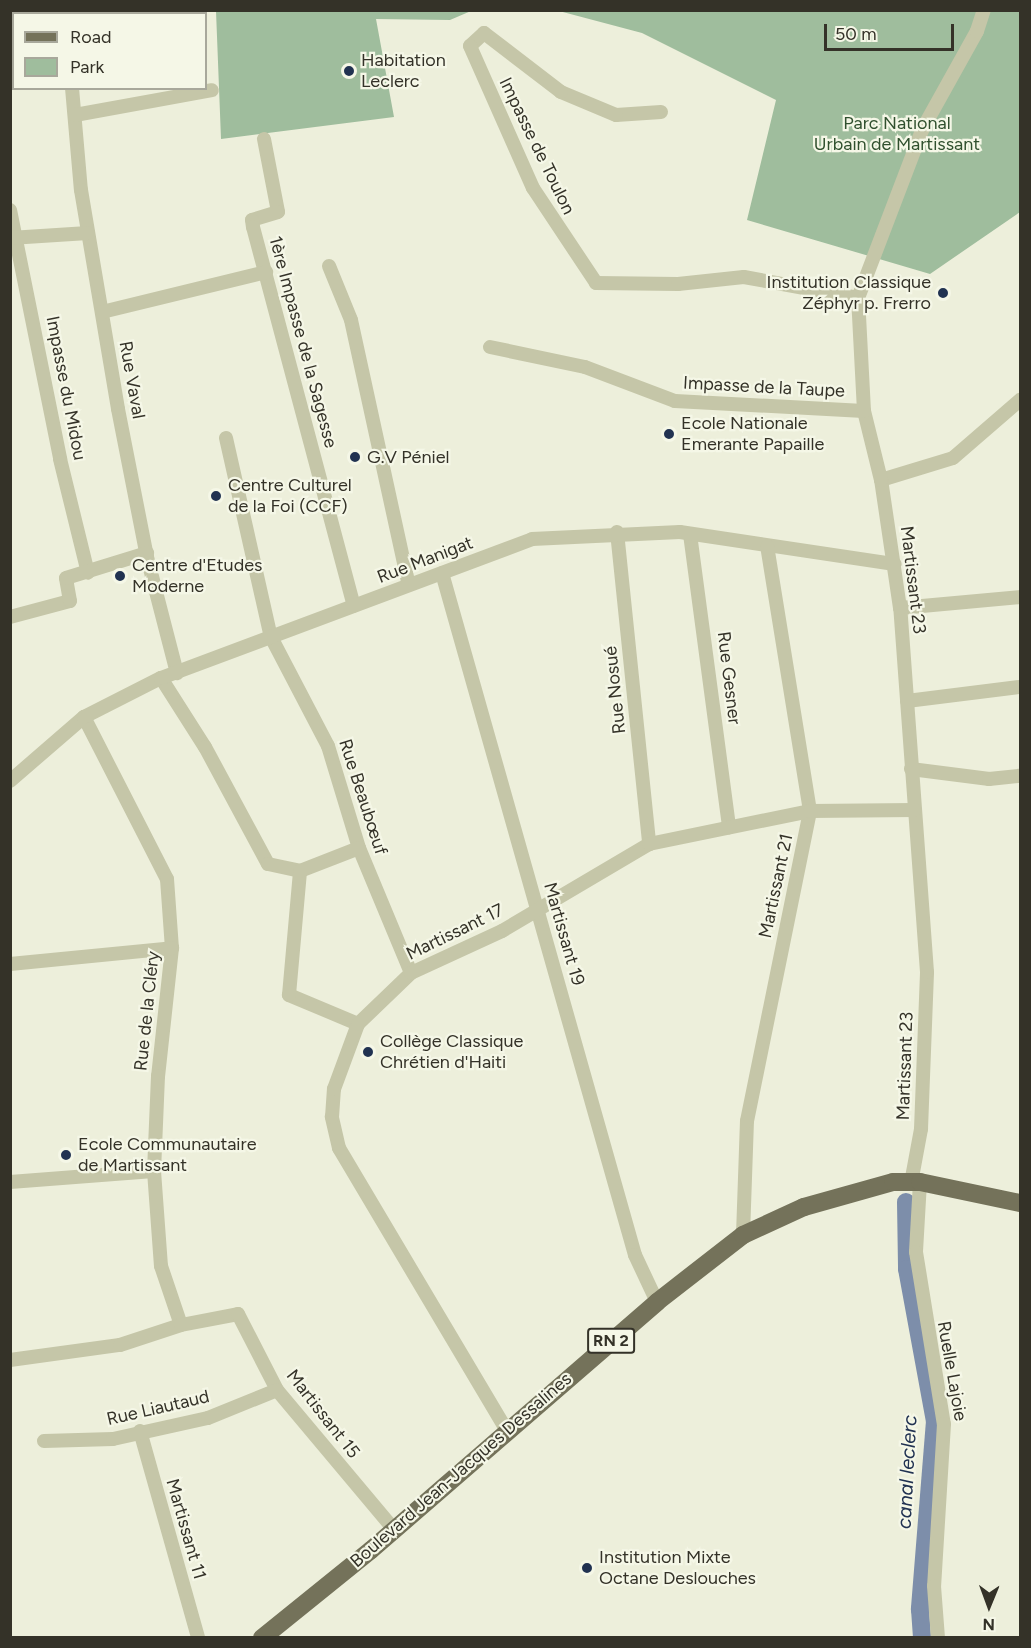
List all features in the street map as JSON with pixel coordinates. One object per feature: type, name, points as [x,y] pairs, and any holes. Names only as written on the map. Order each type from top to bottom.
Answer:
[{"type":"main road","name":"Boulevard Jean-Jacques Dessalines","points":[[262,1638],[657,1302],[743,1236],[804,1207],[864,1188],[916,1183],[1020,1203]]},
{"type":"street","points":[[134,12],[165,10]]},
{"type":"street","name":"Martissant 23","points":[[916,1183],[921,1129],[927,972],[900,608],[881,480],[864,411],[858,298],[922,130],[977,31],[984,10]]},
{"type":"street","name":"Impasse de Toulon","points":[[661,112],[616,115],[561,92],[484,33],[470,46],[533,188],[596,283],[678,284],[744,277],[858,298]]},
{"type":"street","name":"Rue Vaval","points":[[72,90],[88,233],[102,312],[147,554],[177,673]]},
{"type":"street","points":[[75,115],[212,90]]},
{"type":"street","name":"1ère Impasse de la Sagesse","points":[[264,139],[278,212],[252,220],[354,606]]},
{"type":"street","name":"Impasse du Midou","points":[[10,210],[13,238],[60,459],[88,573]]},
{"type":"street","points":[[13,238],[88,233]]},
{"type":"street","points":[[329,266],[351,320],[409,585]]},
{"type":"street","points":[[102,312],[266,272]]},
{"type":"street","name":"Impasse de la Taupe","points":[[490,347],[585,367],[675,401],[864,411]]},
{"type":"street","points":[[881,480],[952,458],[1020,400]]},
{"type":"street","name":"Rue Beaubœuf","points":[[226,438],[271,637],[328,746],[359,848],[411,973]]},
{"type":"street","name":"Rue Manigat","points":[[10,781],[84,717],[161,678],[532,539],[617,532],[690,534],[895,564]]},
{"type":"street","name":"Rue Nosué","points":[[617,532],[649,844]]},
{"type":"street","name":"Rue Gesner","points":[[690,534],[729,827]]},
{"type":"street","name":"Martissant 21","points":[[743,1236],[747,1121],[810,811],[766,546]]},
{"type":"street","points":[[10,616],[70,601],[66,578],[147,554]]},
{"type":"street","name":"Martissant 19","points":[[442,573],[636,1255],[657,1302]]},
{"type":"street","points":[[900,608],[1020,597]]},
{"type":"street","points":[[161,678],[205,747],[268,864],[300,870],[359,848]]},
{"type":"street","points":[[907,701],[1020,687]]},
{"type":"street","name":"Rue de la Cléry","points":[[84,717],[167,879],[172,948],[158,1076],[154,1171],[161,1266],[181,1325]]},
{"type":"street","points":[[911,769],[989,779],[1020,777]]},
{"type":"street","name":"Martissant 17","points":[[507,1431],[339,1148],[332,1117],[334,1089],[358,1024],[411,973],[502,931],[649,844],[810,811],[914,810]]},
{"type":"street","points":[[300,870],[289,995],[358,1024]]},
{"type":"street","points":[[10,964],[172,948]]},
{"type":"street","points":[[10,1182],[154,1171]]},
{"type":"street","name":"Ruelle Lajoie","points":[[916,1183],[916,1252],[923,1311],[945,1424],[934,1586],[938,1638]]},
{"type":"street","name":"Martissant 15","points":[[181,1325],[238,1314],[277,1390],[393,1528]]},
{"type":"street","points":[[10,1360],[120,1345],[181,1325]]},
{"type":"street","name":"Rue Liautaud","points":[[44,1442],[113,1439],[140,1431],[208,1418],[277,1390]]},
{"type":"street","name":"Martissant 11","points":[[140,1431],[198,1638]]},
{"type":"green space","points":[[216,11],[471,11],[450,20],[376,19],[394,117],[221,139]]},
{"type":"green space","name":"Parc National Urbain de Martissant","points":[[559,11],[1020,11],[1020,212],[930,274],[747,220],[776,100],[642,33]]},
{"type":"waterway","name":"canal leclerc","points":[[906,1202],[907,1269],[935,1421],[920,1609],[922,1638]]},
{"type":"place","name":"Habitation Leclerc","points":[[349,71]]},
{"type":"place","name":"Institution Classique Zéphyr p. Frerro","points":[[943,293]]},
{"type":"place","name":"Ecole Nationale Emerante Papaille","points":[[669,434]]},
{"type":"place","name":"G.V Péniel","points":[[355,457]]},
{"type":"place","name":"Centre Culturel de la Foi (CCF)","points":[[216,496]]},
{"type":"place","name":"Centre d'Etudes Moderne","points":[[120,576]]},
{"type":"place","name":"Collège Classique Chrétien d'Haiti","points":[[368,1052]]},
{"type":"place","name":"Ecole Communautaire de Martissant","points":[[66,1155]]},
{"type":"place","name":"Institution Mixte Octane Deslouches","points":[[587,1568]]}]
